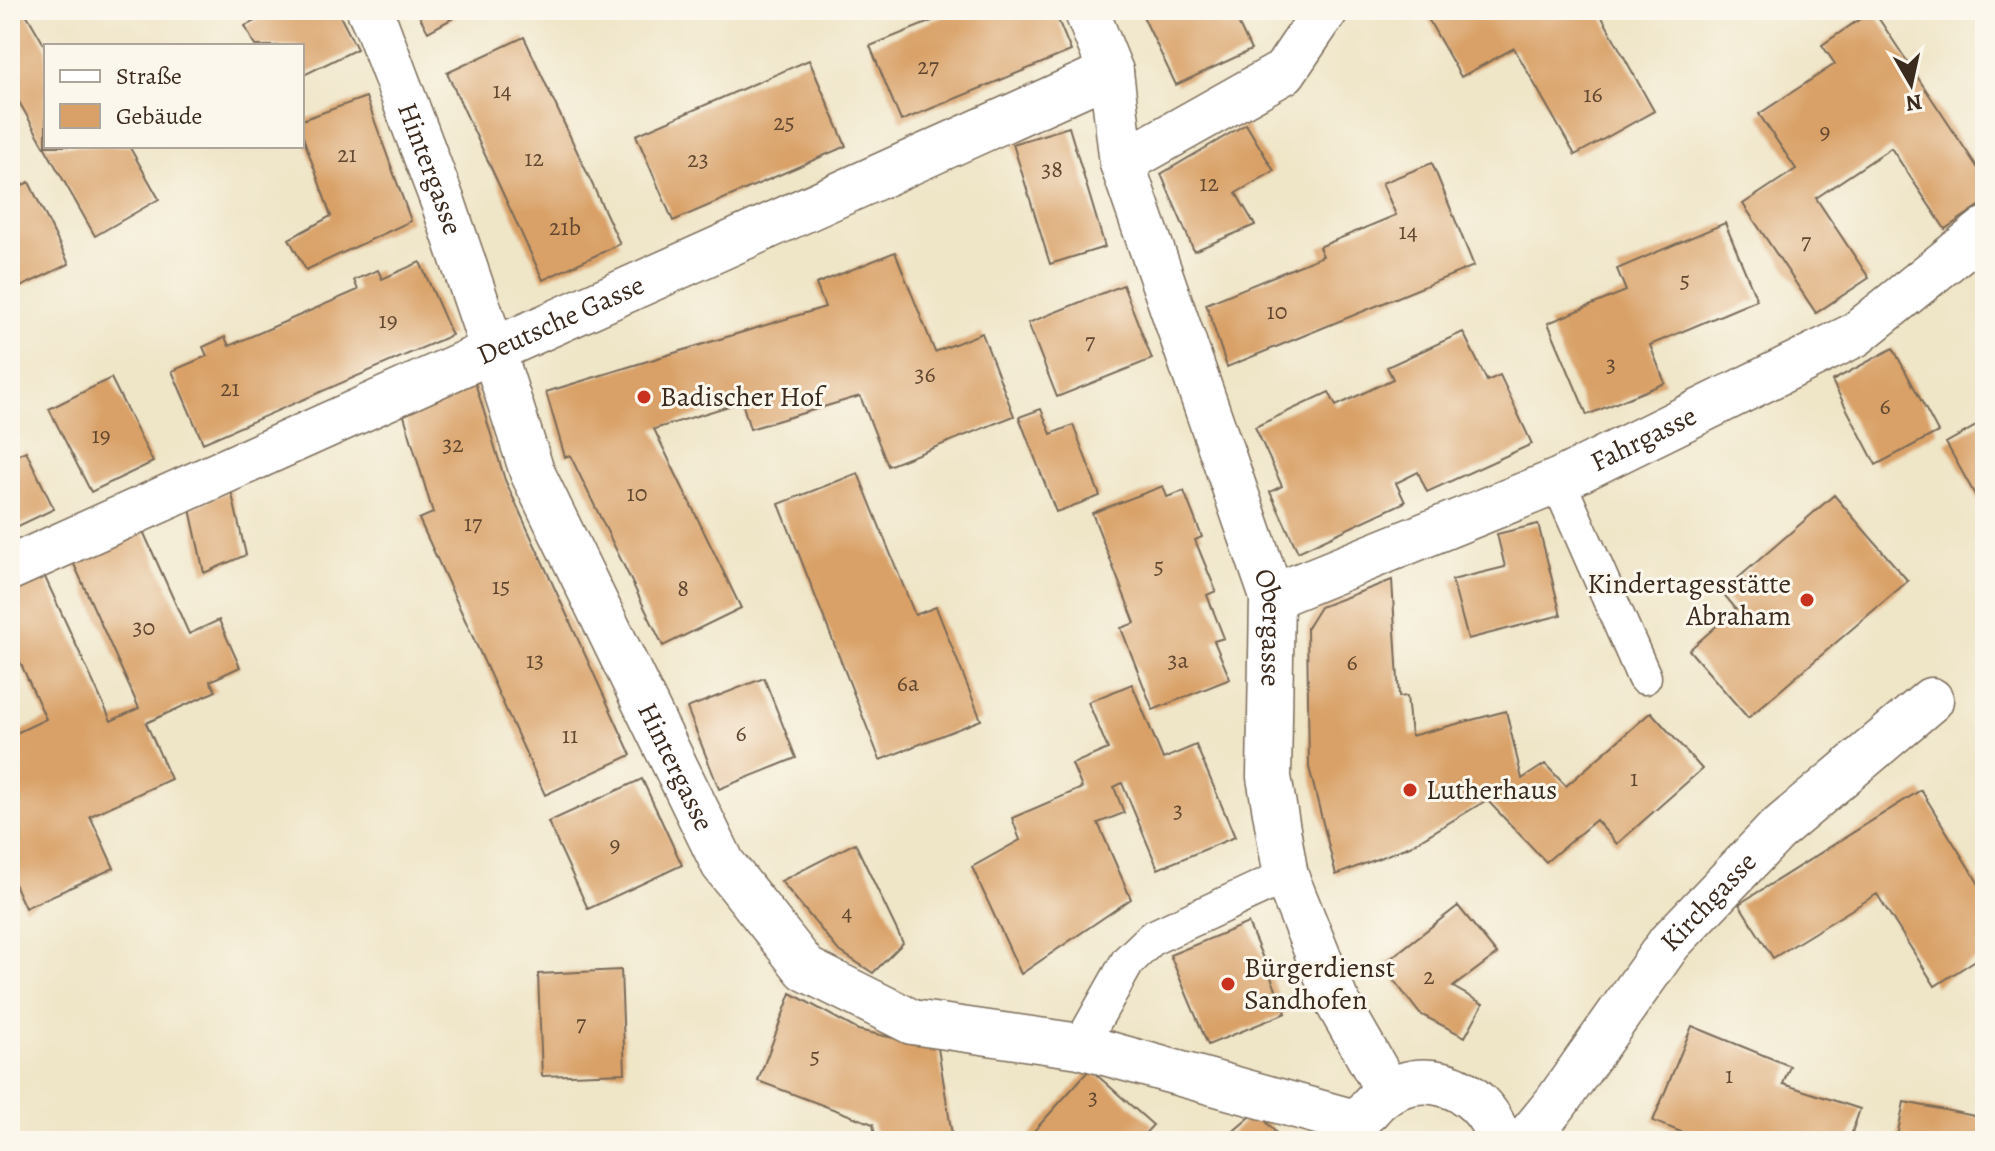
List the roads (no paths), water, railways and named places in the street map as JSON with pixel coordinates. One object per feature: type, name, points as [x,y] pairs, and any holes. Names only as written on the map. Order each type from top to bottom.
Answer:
[{"type":"street","name":"Hintergasse","points":[[369,10],[444,205],[532,472],[723,864],[806,969],[912,1022],[1080,1046],[1355,1132]]},
{"type":"street","name":"Obergasse","points":[[1086,10],[1111,72],[1122,163],[1272,597],[1269,777],[1286,876],[1336,1000],[1388,1091]]},
{"type":"street","points":[[1122,163],[1284,72],[1326,10]]},
{"type":"street","name":"Deutsche Gasse","points":[[10,568],[1111,72]]},
{"type":"street","name":"Fahrgasse","points":[[1272,597],[1558,481],[1855,335],[1985,230]]},
{"type":"street","name":"Kirchgasse","points":[[1525,1141],[1556,1103],[1670,942],[1776,831],[1931,700]]},
{"type":"street","points":[[1355,1132],[1371,1105],[1388,1091],[1408,1083],[1429,1081],[1450,1085],[1470,1095],[1485,1110],[1496,1128],[1499,1141]]},
{"type":"lane","points":[[1558,481],[1644,677]]},
{"type":"lane","points":[[1080,1046],[1128,961],[1152,938],[1286,876]]},
{"type":"place","name":"Badischer Hof","points":[[644,397]]},
{"type":"place","name":"Kindertagesstätte Abraham","points":[[1807,600]]},
{"type":"place","name":"Lutherhaus","points":[[1410,790]]},
{"type":"place","name":"Bürgerdienst Sandhofen","points":[[1228,984]]}]
